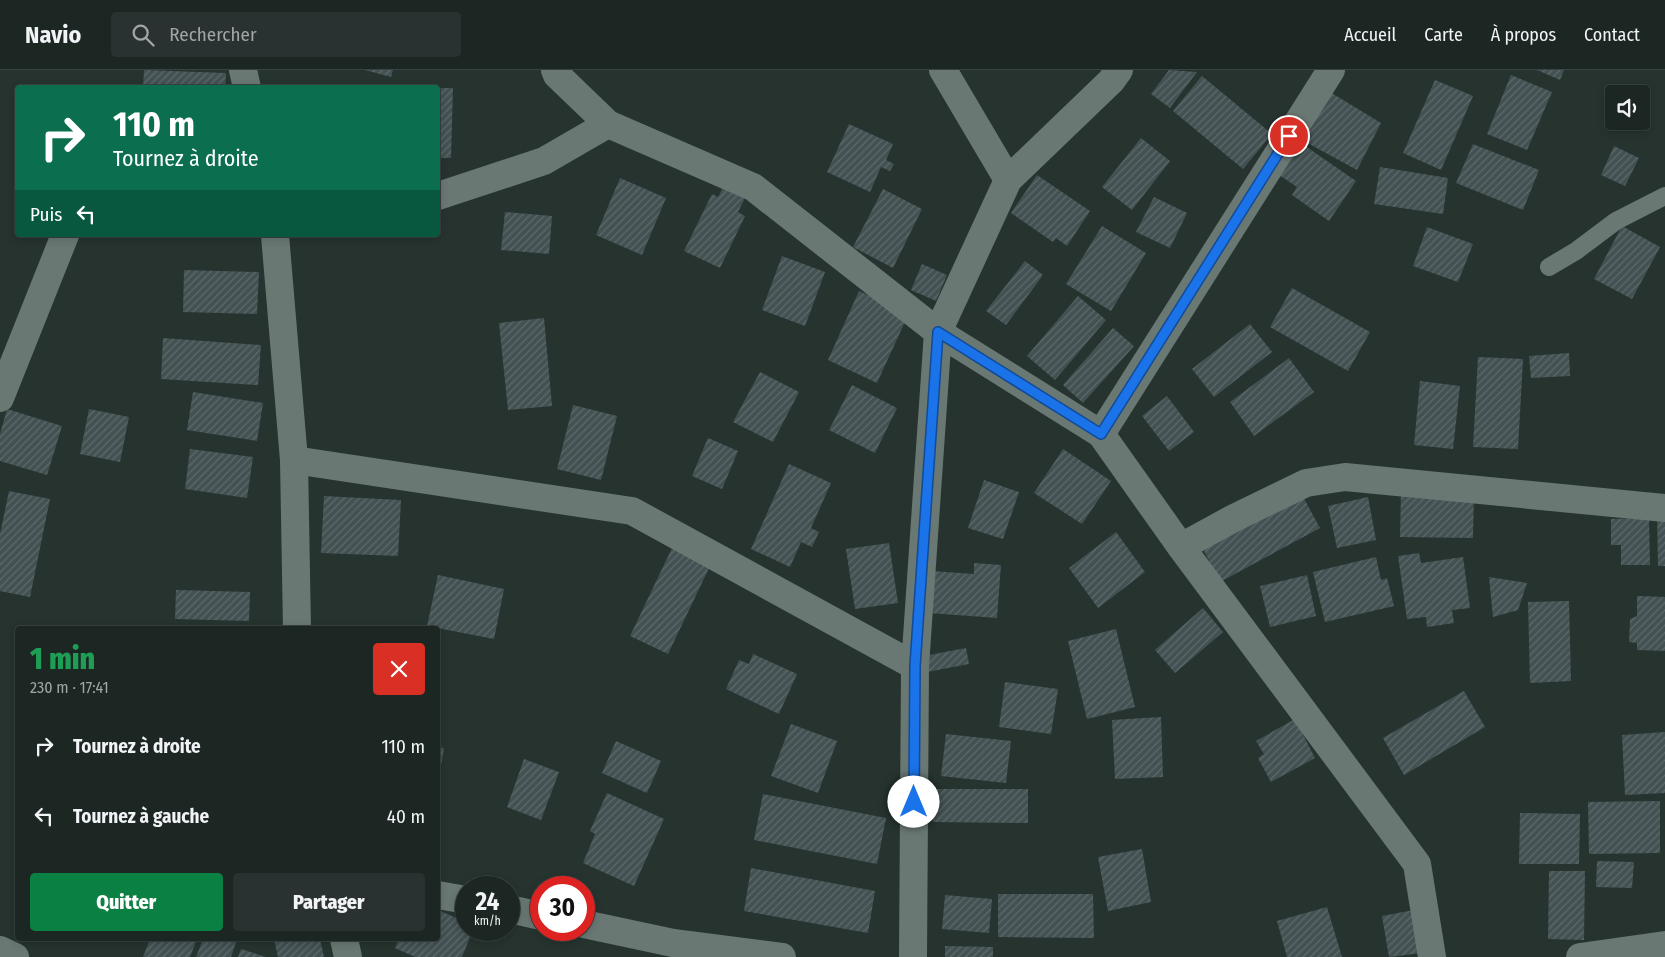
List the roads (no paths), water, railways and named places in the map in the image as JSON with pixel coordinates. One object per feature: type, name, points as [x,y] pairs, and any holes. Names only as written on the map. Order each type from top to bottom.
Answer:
[{"type":"street","points":[[243,70],[246,85]]},
{"type":"street","points":[[555,70],[557,75],[608,124],[753,187],[938,332],[1101,434],[1181,548],[1417,864],[1432,957]]},
{"type":"street","points":[[943,70],[1008,180]]},
{"type":"street","points":[[913,957],[915,666],[938,332],[1008,180],[1119,70]]},
{"type":"street","points":[[1101,434],[1331,70]]},
{"type":"street","points":[[440,195],[544,161],[608,124]]},
{"type":"street","points":[[0,398],[64,237]]},
{"type":"street","points":[[274,237],[294,460],[296,626]]},
{"type":"street","points":[[294,460],[632,511],[915,666]]},
{"type":"street","points":[[1181,548],[1234,518],[1306,483],[1345,477],[1665,508]]},
{"type":"street","points":[[440,895],[455,898]]},
{"type":"street","points":[[595,926],[673,942],[782,957]]},
{"type":"street","points":[[344,941],[348,957]]},
{"type":"street","points":[[1580,957],[1665,945]]},
{"type":"street","points":[[0,950],[15,957]]},
{"type":"lane","points":[[1549,267],[1576,251],[1616,221],[1665,196]]}]
